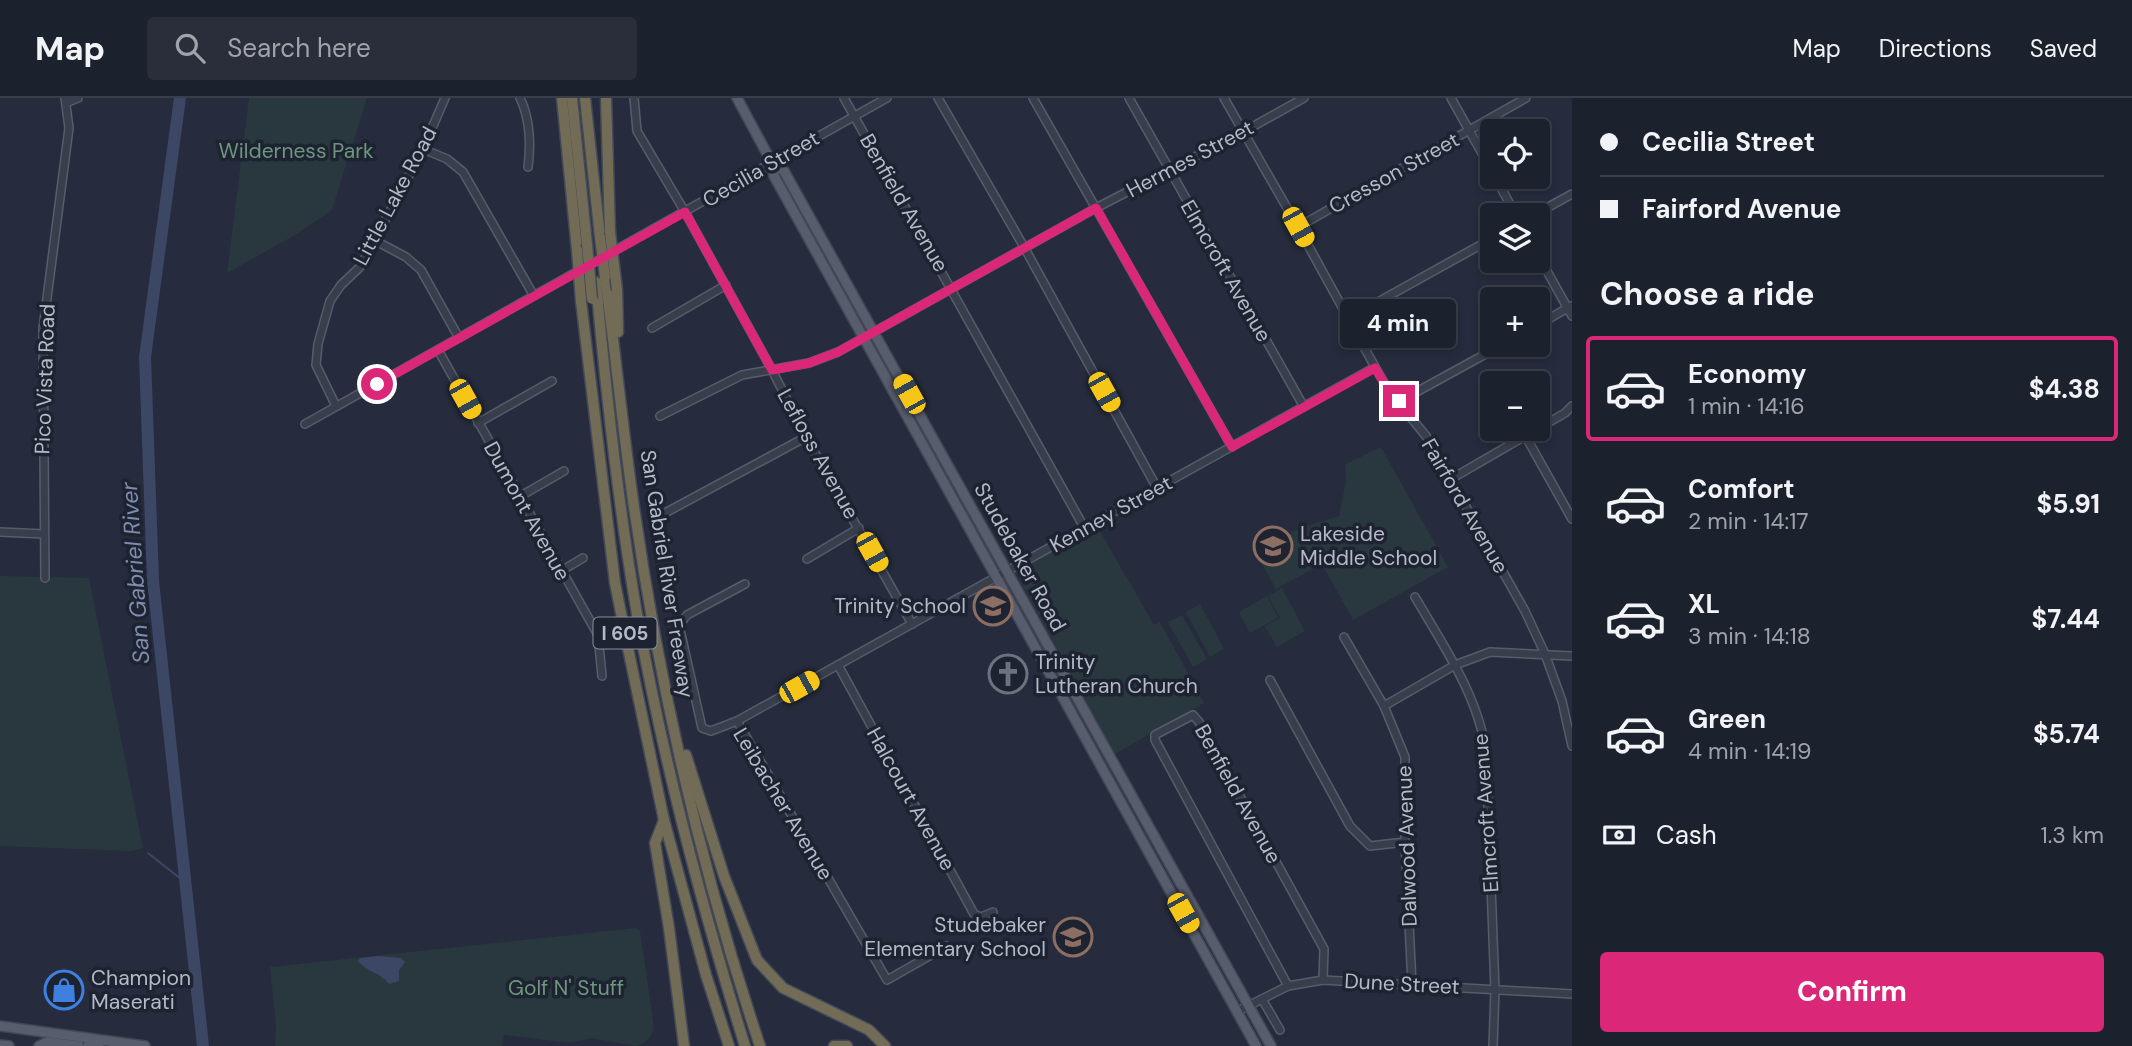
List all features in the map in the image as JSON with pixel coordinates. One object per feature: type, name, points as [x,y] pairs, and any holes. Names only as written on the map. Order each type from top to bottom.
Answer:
[{"type":"highway","name":"I 605","points":[[562,98],[577,250],[587,300],[615,583],[664,820],[706,975],[729,1046]]},
{"type":"highway","points":[[575,98],[597,239],[617,290],[620,396]]},
{"type":"highway","name":"San Gabriel River Freeway","points":[[585,98],[601,280],[620,396],[632,494],[667,695],[697,830],[731,958],[760,1046]]},
{"type":"highway","points":[[606,98],[597,239],[587,300],[617,522],[651,714],[694,892],[743,1046]]},
{"type":"highway","points":[[601,280],[614,463],[638,616],[661,734],[686,841],[743,1046]]},
{"type":"highway","points":[[667,695],[724,876],[757,960],[783,988],[869,1030],[884,1046]]},
{"type":"highway","points":[[664,820],[655,843],[684,1046]]},
{"type":"highway","points":[[834,1046],[847,1046]]},
{"type":"main road","name":"Studebaker Road","points":[[737,98],[772,163],[774,176],[1256,1046]]},
{"type":"main road","name":"Studebaker Road","points":[[772,163],[784,171],[1269,1046]]},
{"type":"main road","points":[[0,1026],[145,1046]]},
{"type":"main road","points":[[1248,1031],[1254,1029],[1269,1046]]},
{"type":"main road","points":[[88,1046],[104,1040]]},
{"type":"main road","points":[[39,1046],[47,1042],[79,1046]]},
{"type":"main road","points":[[0,1045],[9,1046]]},
{"type":"street","points":[[66,100],[78,98]]},
{"type":"street","name":"Little Lake Road","points":[[336,407],[316,365],[317,344],[330,301],[341,285],[360,267],[423,149],[444,98]]},
{"type":"street","points":[[520,98],[524,106],[531,147],[528,167]]},
{"type":"street","name":"Lefloss Avenue","points":[[634,98],[637,131],[726,285],[806,437],[912,624]]},
{"type":"street","name":"Benfield Avenue","points":[[844,98],[1085,529]]},
{"type":"street","name":"Cecilia Street","points":[[305,424],[887,98]]},
{"type":"street","points":[[938,98],[1157,488]]},
{"type":"street","points":[[1034,98],[1232,447]]},
{"type":"street","name":"Elmcroft Avenue","points":[[1129,98],[1304,407]]},
{"type":"street","name":"Fairford Avenue","points":[[1224,98],[1375,368],[1389,391],[1426,436],[1525,611],[1545,654],[1562,701],[1572,746]]},
{"type":"street","name":"Hermes Street","points":[[660,416],[742,375],[809,363],[838,352],[1024,247],[1304,98]]},
{"type":"street","points":[[1451,98],[1480,150]]},
{"type":"street","name":"Cresson Street","points":[[1298,227],[1526,98]]},
{"type":"street","name":"Pico Vista Road","points":[[45,578],[43,333],[69,128],[66,100]]},
{"type":"street","points":[[423,149],[446,159],[463,172],[534,296]]},
{"type":"street","points":[[1550,206],[1572,194]]},
{"type":"street","points":[[374,240],[406,257],[421,270],[459,338]]},
{"type":"street","points":[[1349,318],[1480,245]]},
{"type":"street","points":[[1549,273],[1571,310],[1550,320]]},
{"type":"street","points":[[652,328],[726,285]]},
{"type":"street","name":"Dumont Avenue","points":[[438,350],[598,635],[602,676]]},
{"type":"street","points":[[1399,401],[1480,357]]},
{"type":"street","name":"Kenney Street","points":[[737,721],[1375,368]]},
{"type":"street","points":[[478,423],[552,381]]},
{"type":"street","points":[[1550,422],[1572,406]]},
{"type":"street","points":[[665,513],[806,437]]},
{"type":"street","points":[[1451,479],[1517,441]]},
{"type":"street","points":[[1529,441],[1572,519]]},
{"type":"street","points":[[519,497],[564,471]]},
{"type":"street","points":[[807,559],[859,528]]},
{"type":"street","points":[[0,532],[44,534]]},
{"type":"street","points":[[561,570],[583,558]]},
{"type":"street","name":"Leibacher Avenue","points":[[745,584],[687,615],[679,625],[702,728],[711,731],[737,721],[887,980],[947,946]]},
{"type":"street","name":"Elmcroft Avenue","points":[[1415,597],[1455,665],[1483,729],[1495,990],[1493,1046]]},
{"type":"street","name":"Dalwood Avenue","points":[[1344,637],[1384,706],[1405,757],[1405,842],[1412,984]]},
{"type":"street","points":[[1384,706],[1455,665],[1490,652],[1572,656]]},
{"type":"street","name":"Halcourt Avenue","points":[[838,666],[967,902],[977,916],[993,912]]},
{"type":"street","points":[[1270,680],[1350,826],[1370,846],[1405,842]]},
{"type":"street","name":"Benfield Avenue","points":[[1288,986],[1155,740],[1155,736],[1193,715],[1324,948],[1323,980]]},
{"type":"street","name":"Dune Street","points":[[1238,1011],[1288,986],[1323,980],[1572,994]]},
{"type":"street","points":[[1262,999],[1280,1030]]},
{"type":"green space","name":"Wilderness Park","points":[[249,98],[367,98],[332,210],[295,235],[227,273]]},
{"type":"green space","points":[[1381,447],[1448,567],[1353,620],[1322,564],[1276,589],[1256,553],[1298,529],[1339,516],[1346,481],[1345,465]]},
{"type":"green space","points":[[1097,526],[1154,625],[1160,622],[1204,703],[1115,754],[1015,572]]},
{"type":"green space","points":[[0,576],[89,578],[143,848],[131,851],[0,846]]},
{"type":"green space","points":[[1282,588],[1305,631],[1277,647],[1265,626],[1280,618],[1268,596]]},
{"type":"green space","points":[[1267,596],[1278,618],[1250,633],[1239,612]]},
{"type":"green space","points":[[1200,604],[1224,649],[1210,657],[1186,612]]},
{"type":"green space","points":[[1182,615],[1207,659],[1193,667],[1168,622]]},
{"type":"green space","name":"Golf N' Stuff","points":[[636,928],[640,931],[654,1027],[650,1036],[636,1046],[591,1038],[570,1043],[504,1035],[502,1046],[275,1046],[276,1026],[270,967]]},
{"type":"water","points":[[360,958],[401,958],[405,962],[399,970],[399,981],[389,984],[358,961]]},
{"type":"waterway","name":"San Gabriel River","points":[[180,98],[145,357],[153,581],[203,1046]]},
{"type":"waterway","points":[[148,853],[186,883]]},
{"type":"place","name":"Lakeside Middle School","points":[[1273,546]]},
{"type":"place","name":"Trinity School","points":[[993,606]]},
{"type":"place","name":"Trinity Lutheran Church","points":[[1008,674]]},
{"type":"place","name":"Studebaker Elementary School","points":[[1073,937]]},
{"type":"place","name":"Champion Maserati","points":[[64,990]]},
{"type":"route","points":[[377,384],[685,212],[772,370],[809,363],[838,352],[1096,208],[1232,447],[1375,368],[1389,391],[1399,401]]}]
